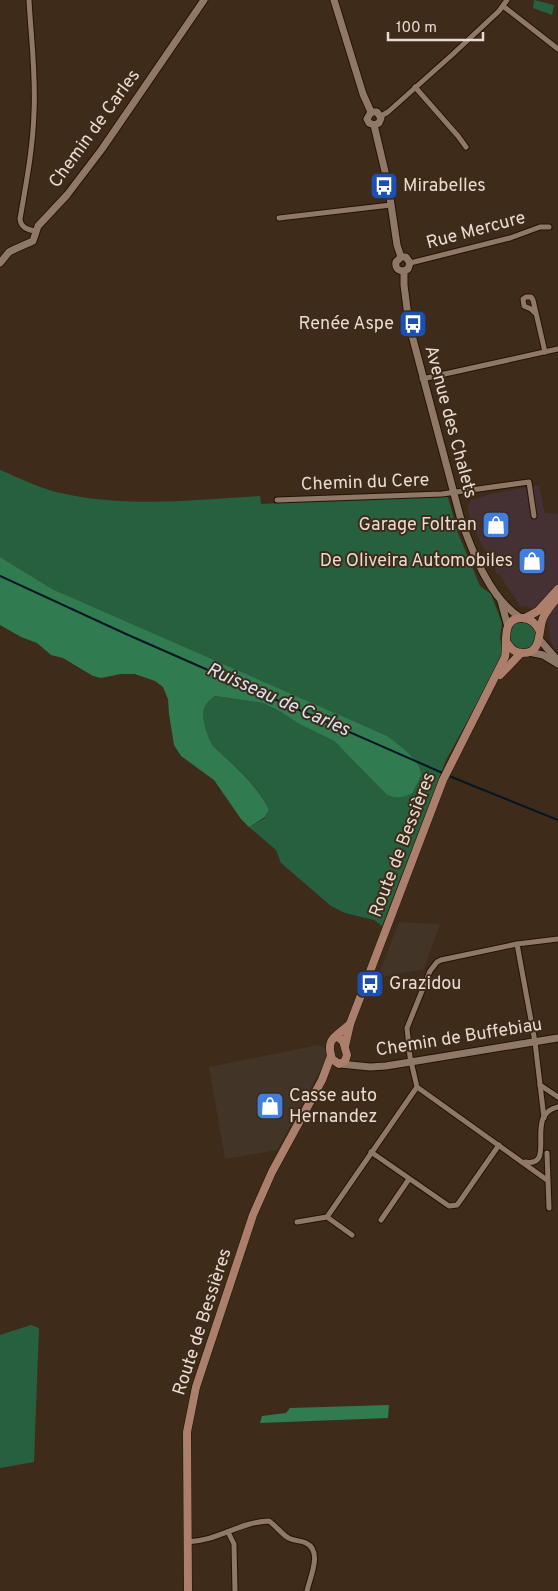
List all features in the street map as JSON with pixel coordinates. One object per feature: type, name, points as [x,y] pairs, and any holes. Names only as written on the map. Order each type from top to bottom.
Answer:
[{"type":"main road","points":[[508,627],[515,620],[538,611],[558,589]]},
{"type":"main road","points":[[540,640],[539,630],[544,616],[558,597]]},
{"type":"main road","points":[[523,618],[534,622],[539,630]]},
{"type":"main road","name":"Route de Bessières","points":[[345,1046],[350,1024],[443,780],[505,657],[507,643],[505,635],[508,627]]},
{"type":"main road","name":"Route de Bessières","points":[[493,682],[525,652],[536,647],[540,640]]},
{"type":"main road","points":[[507,643],[514,650],[525,652]]},
{"type":"main road","name":"Route de Bessières","points":[[188,1591],[187,1432],[196,1387],[254,1215],[272,1172],[322,1080],[331,1056],[329,1044],[332,1038],[350,1024]]},
{"type":"main road","name":"Route de Bessières","points":[[322,1080],[339,1064],[345,1061],[347,1055],[342,1039],[336,1036]]},
{"type":"main road","points":[[331,1056],[334,1062],[339,1064]]},
{"type":"street","points":[[29,0],[35,82],[34,113],[29,168],[20,219],[21,224],[25,228],[36,231]]},
{"type":"street","name":"Chemin de Carles","points":[[1,260],[14,248],[32,243],[42,221],[67,195],[102,149],[204,0]]},
{"type":"street","name":"Avenue des Chalets","points":[[334,0],[362,94],[371,112],[367,118],[369,123],[374,125],[397,245],[401,257],[396,262],[396,267],[404,271],[408,324],[461,520],[469,543],[501,601],[508,627]]},
{"type":"street","points":[[380,116],[388,112],[453,54],[507,0]]},
{"type":"street","points":[[503,6],[558,49]]},
{"type":"street","points":[[415,87],[458,136],[466,148]]},
{"type":"street","points":[[371,112],[377,112],[380,116]]},
{"type":"street","points":[[374,125],[379,123],[380,116]]},
{"type":"street","points":[[279,218],[391,206]]},
{"type":"street","name":"Rue Mercure","points":[[410,263],[510,238],[540,227],[549,227]]},
{"type":"street","points":[[401,257],[406,257],[410,263],[410,268],[404,271]]},
{"type":"street","points":[[535,313],[545,352]]},
{"type":"street","points":[[422,379],[558,350]]},
{"type":"street","name":"Chemin du Cere","points":[[277,500],[454,493],[529,482],[534,516]]},
{"type":"street","name":"Avenue des Chalets","points":[[501,601],[523,618]]},
{"type":"street","points":[[540,640],[558,662]]},
{"type":"street","points":[[525,652],[543,655],[558,662]]},
{"type":"street","points":[[547,1180],[417,1087],[407,1028],[433,966],[441,960],[517,944],[558,939]]},
{"type":"street","points":[[517,944],[535,1042],[547,1150],[549,1208]]},
{"type":"street","name":"Chemin de Buffebiau","points":[[339,1064],[365,1067],[412,1062],[558,1038]]},
{"type":"street","name":"Chemin de Buffebiau","points":[[347,1055],[365,1067]]},
{"type":"street","points":[[540,1085],[558,1097]]},
{"type":"street","points":[[327,1217],[417,1087]]},
{"type":"street","points":[[544,1118],[548,1110],[558,1107]]},
{"type":"street","points":[[371,1152],[449,1206],[453,1206],[460,1202],[499,1146]]},
{"type":"street","points":[[522,1162],[538,1162],[545,1156],[547,1150]]},
{"type":"street","points":[[381,1220],[409,1179]]},
{"type":"street","points":[[297,1222],[327,1217],[352,1235]]},
{"type":"street","points":[[187,1542],[204,1541],[242,1525],[269,1521],[278,1527],[284,1536],[306,1543],[313,1549],[315,1560],[307,1591]]},
{"type":"street","points":[[228,1532],[234,1544],[235,1591]]},
{"type":"shaded area","points":[[539,485],[545,513],[558,514],[558,651],[554,648],[550,639],[548,623],[529,607],[520,606],[499,574],[497,574],[475,531],[468,511],[471,500],[491,494]]},
{"type":"shaded area","points":[[399,922],[440,924],[424,969],[377,978]]},
{"type":"shaded area","points":[[318,1045],[325,1048],[328,1056],[277,1150],[225,1159],[209,1067]]},
{"type":"green space","points":[[534,0],[554,5],[552,15],[533,8]]},
{"type":"green space","points":[[0,470],[53,491],[86,498],[135,502],[260,496],[261,504],[447,494],[458,533],[480,586],[491,594],[502,623],[500,637],[503,656],[446,760],[382,926],[374,920],[345,913],[331,906],[281,863],[276,850],[249,827],[265,818],[269,810],[251,783],[213,746],[203,717],[204,709],[207,703],[215,696],[263,703],[299,724],[334,741],[386,794],[413,793],[415,784],[421,777],[54,590],[0,557]]},
{"type":"green space","points":[[0,557],[54,590],[387,736],[418,764],[421,775],[413,793],[399,797],[386,794],[334,741],[299,724],[263,703],[215,696],[206,705],[203,713],[211,742],[258,792],[269,810],[265,817],[249,827],[241,819],[214,780],[181,756],[174,745],[168,699],[163,687],[155,681],[135,674],[121,674],[101,678],[93,676],[63,658],[51,655],[37,643],[21,637],[0,625]]},
{"type":"green space","points":[[523,621],[533,625],[537,635],[533,645],[523,649],[513,645],[509,635],[513,625]]},
{"type":"green space","points":[[31,1325],[39,1328],[34,1462],[0,1468],[0,1335]]},
{"type":"green space","points":[[389,1405],[388,1418],[260,1423],[262,1416],[286,1413],[290,1408]]},
{"type":"waterway","name":"Ruisseau de Carles","points":[[0,576],[126,634],[445,774]]},
{"type":"waterway","name":"Ruisseau de Carles","points":[[449,776],[558,820]]},
{"type":"place","name":"Mirabelles","points":[[384,186]]},
{"type":"place","name":"Renée Aspe","points":[[413,324]]},
{"type":"place","name":"Garage Foltran","points":[[496,525]]},
{"type":"place","name":"De Oliveira Automobiles","points":[[532,561]]},
{"type":"place","name":"Grazidou","points":[[370,984]]},
{"type":"place","name":"Casse auto Hernandez","points":[[270,1106]]}]
